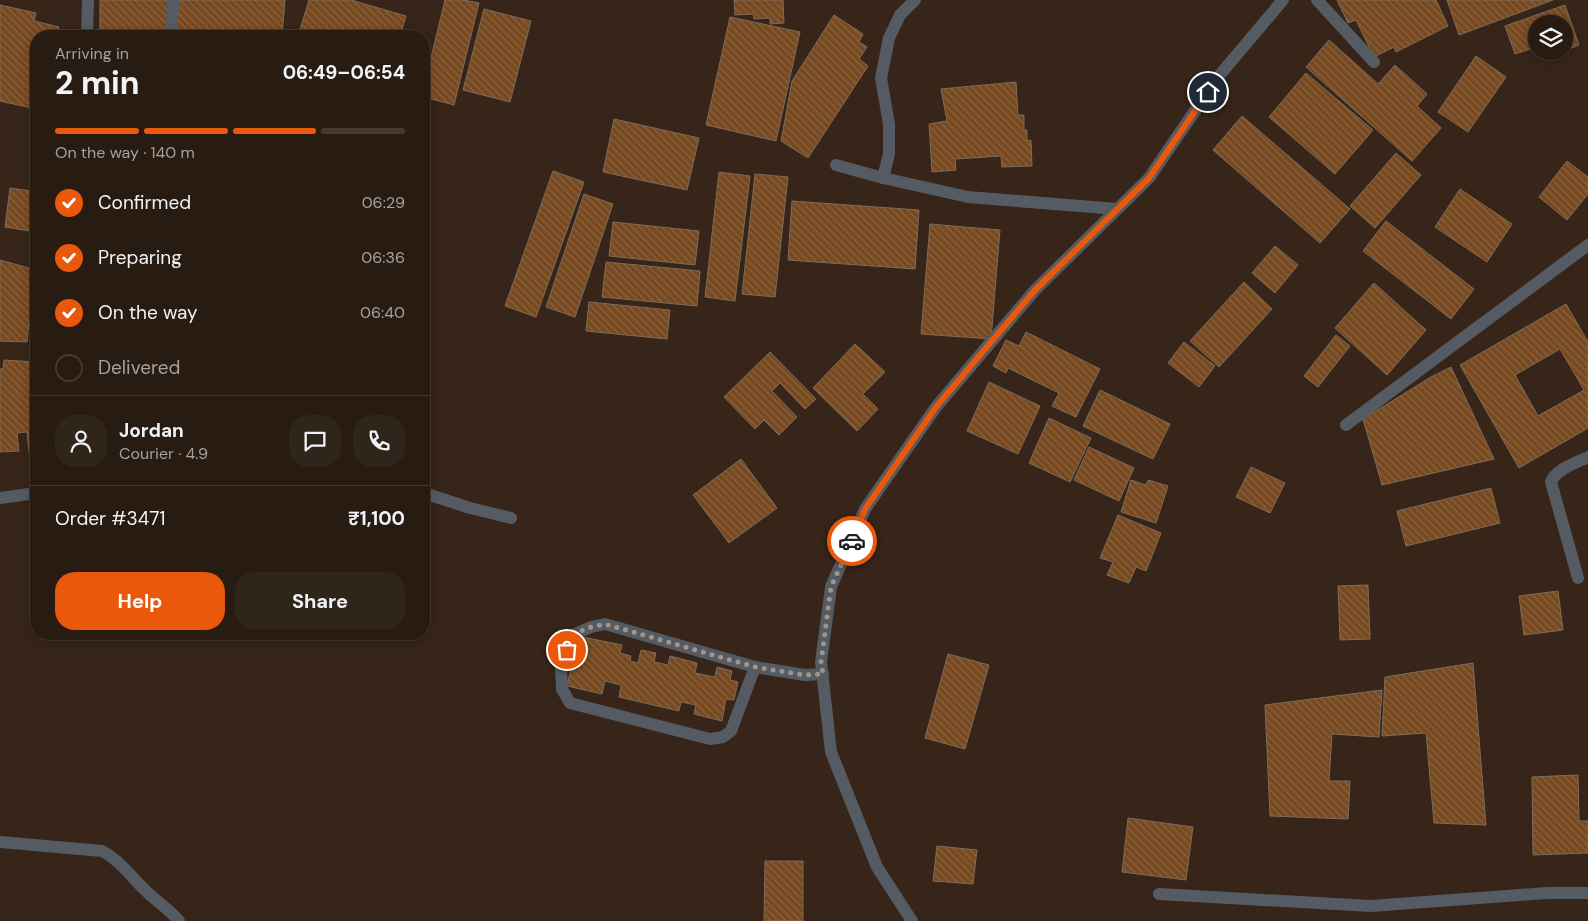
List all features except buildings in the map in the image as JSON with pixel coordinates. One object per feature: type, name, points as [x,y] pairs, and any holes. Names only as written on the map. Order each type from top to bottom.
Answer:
[{"type":"street","points":[[87,30],[88,0]]},
{"type":"street","points":[[171,30],[173,0]]},
{"type":"street","points":[[883,178],[889,154],[889,124],[881,78],[889,38],[900,15],[915,0]]},
{"type":"street","points":[[912,921],[877,866],[831,752],[821,662],[831,587],[865,509],[936,407],[1035,290],[1149,178],[1218,77],[1283,0]]},
{"type":"street","points":[[1317,0],[1374,62]]},
{"type":"street","points":[[836,165],[883,178],[968,197],[1117,209]]},
{"type":"street","points":[[1346,425],[1588,245]]},
{"type":"street","points":[[1578,578],[1551,482],[1553,476],[1560,471],[1588,457]]},
{"type":"street","points":[[0,498],[30,494]]},
{"type":"street","points":[[430,495],[470,508],[511,518]]},
{"type":"street","points":[[755,667],[731,731],[723,737],[710,739],[570,703],[562,689],[561,666],[573,634],[605,624],[755,667],[805,675],[823,674]]},
{"type":"street","points":[[0,842],[102,851],[111,856],[179,921]]},
{"type":"street","points":[[1159,894],[1371,906],[1547,893],[1588,893]]},
{"type":"way so far","points":[[567,650],[573,634],[605,624],[755,667],[805,675],[823,674],[821,662],[831,587],[852,541]]},
{"type":"route","points":[[852,541],[865,509],[936,407],[1035,290],[1149,178],[1208,92]]}]
